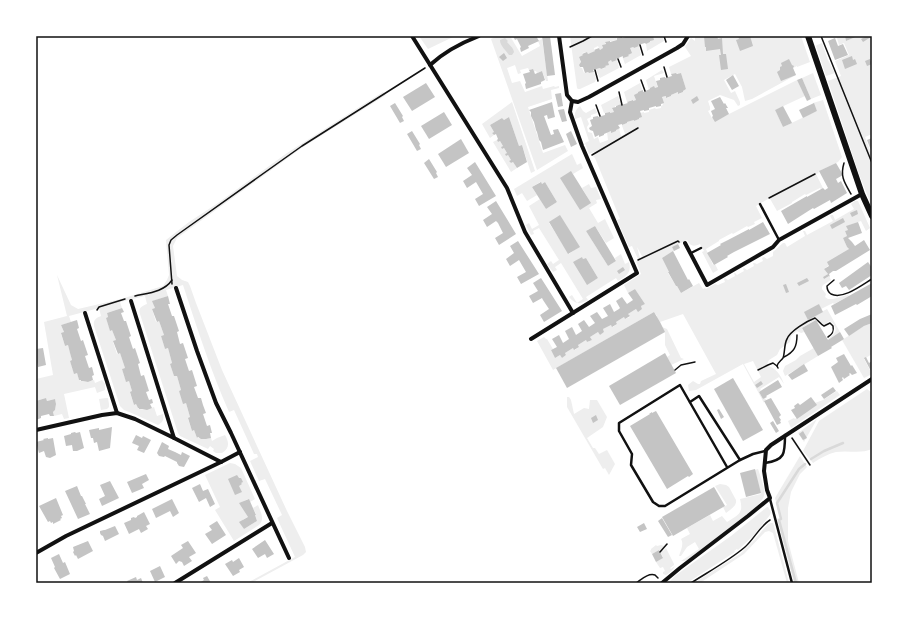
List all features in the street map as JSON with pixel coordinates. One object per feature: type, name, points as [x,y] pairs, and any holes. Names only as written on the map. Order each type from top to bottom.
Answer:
[{"type":"street","points":[[412,36],[507,188],[525,232],[573,313]]},
{"type":"street","points":[[430,65],[439,57],[469,38],[479,36]]},
{"type":"street","points":[[559,36],[566,95],[572,101],[578,102],[677,48],[683,44],[688,36]]},
{"type":"street","points":[[808,36],[862,194],[872,216]]},
{"type":"street","points":[[531,339],[637,273],[575,128],[570,112],[572,101]]},
{"type":"street","points":[[682,243],[690,254],[707,285],[773,247],[779,240],[862,194]]},
{"type":"street","points":[[174,288],[216,404],[289,558]]},
{"type":"street","points":[[131,301],[174,438]]},
{"type":"street","points":[[85,313],[117,413]]},
{"type":"street","points":[[662,582],[770,498],[764,471],[766,450],[771,445],[872,379]]},
{"type":"street","points":[[36,430],[117,413],[135,419],[220,462]]},
{"type":"street","points":[[36,553],[66,536],[240,452]]},
{"type":"street","points":[[175,583],[272,523]]},
{"type":"lane","points":[[760,204],[779,240]]},
{"type":"lane","points":[[690,254],[701,248]]},
{"type":"lane","points":[[727,467],[680,385],[619,423],[619,431],[632,454],[631,465],[653,502],[659,506],[665,506],[740,460],[766,450]]},
{"type":"lane","points":[[690,402],[699,396],[740,460]]},
{"type":"lane","points":[[765,463],[777,461],[784,453],[787,434]]},
{"type":"lane","points":[[770,498],[792,583]]},
{"type":"path","points":[[570,47],[592,36]]},
{"type":"path","points":[[664,36],[666,42]]},
{"type":"path","points":[[821,36],[872,163]]},
{"type":"path","points":[[640,45],[643,55]]},
{"type":"path","points":[[618,59],[621,67]]},
{"type":"path","points":[[174,288],[169,245],[171,240],[177,234],[302,146],[430,65]]},
{"type":"path","points":[[664,67],[667,78]]},
{"type":"path","points":[[595,70],[598,81]]},
{"type":"path","points":[[641,80],[644,91]]},
{"type":"path","points":[[619,92],[622,105]]},
{"type":"path","points":[[596,105],[600,116]]},
{"type":"path","points":[[587,157],[638,128]]},
{"type":"path","points":[[845,161],[842,170],[843,179],[852,194]]},
{"type":"path","points":[[768,198],[816,174]]},
{"type":"path","points":[[632,262],[678,240],[682,243]]},
{"type":"path","points":[[834,280],[827,286],[829,293],[834,295],[842,295],[851,292],[872,279]]},
{"type":"path","points":[[142,297],[146,294]]},
{"type":"path","points":[[783,358],[787,338],[791,332],[810,320],[815,318],[824,326],[830,323],[833,326],[834,331],[828,337]]},
{"type":"path","points":[[758,370],[773,363],[777,367],[779,361],[790,354],[795,348],[797,335]]},
{"type":"path","points":[[675,370],[681,365],[695,362]]},
{"type":"path","points":[[787,434],[810,465]]},
{"type":"path","points":[[691,583],[739,552],[752,540],[766,523],[775,518]]},
{"type":"path","points":[[660,552],[667,544]]},
{"type":"path","points":[[636,583],[652,574],[662,582]]},
{"type":"shaded area","points":[[419,36],[453,36],[453,37],[428,49]]},
{"type":"shaded area","points":[[497,36],[510,36],[522,56],[540,46],[538,41],[542,39],[548,81],[546,81],[542,71],[537,73],[536,71],[533,72],[532,69],[529,70],[528,68],[520,70],[521,73],[518,74],[515,65],[507,68],[512,83],[520,81],[525,92],[542,86],[543,89],[559,86],[559,88],[551,90],[552,99],[528,107],[543,153],[565,145],[568,151],[537,170],[491,39]]},
{"type":"shaded area","points":[[570,36],[616,36],[617,40],[605,42],[605,44],[602,45],[603,49],[600,50],[598,46],[594,48],[594,52],[588,54],[587,52],[582,53],[583,55],[579,57],[581,63],[579,66],[582,68],[584,73],[594,72],[596,79],[595,82],[580,89],[577,88]]},
{"type":"shaded area","points":[[652,36],[662,36],[664,41],[647,51],[646,44],[650,42]]},
{"type":"shaded area","points":[[695,36],[801,36],[810,62],[793,68],[796,75],[752,99],[745,101],[742,87],[735,74],[724,80],[731,93],[735,91],[740,105],[738,106],[734,100],[720,95],[708,101],[710,110],[708,111],[712,118],[719,119],[797,80],[805,96],[775,110],[783,127],[817,111],[813,103],[823,100],[842,157],[838,162],[816,174],[823,188],[806,195],[805,194],[777,211],[769,197],[756,206],[762,218],[754,222],[755,224],[748,227],[747,226],[733,234],[732,233],[706,249],[713,265],[715,264],[718,270],[713,273],[702,252],[704,251],[700,244],[692,245],[689,244],[687,240],[672,247],[674,251],[662,258],[669,272],[668,273],[681,293],[699,283],[703,289],[706,289],[715,284],[718,285],[725,282],[725,278],[728,280],[735,276],[734,273],[737,275],[744,271],[744,268],[747,270],[754,266],[753,263],[757,264],[763,261],[762,258],[764,257],[767,259],[773,256],[773,252],[783,243],[785,243],[787,247],[805,236],[803,231],[805,231],[807,235],[833,221],[830,216],[831,215],[833,215],[835,220],[854,209],[851,204],[855,201],[858,201],[870,228],[866,231],[861,221],[847,226],[848,230],[845,231],[847,236],[843,238],[849,249],[824,269],[828,274],[823,277],[824,279],[829,276],[831,280],[822,287],[826,294],[825,297],[828,299],[833,299],[849,296],[821,309],[819,304],[808,319],[827,309],[840,332],[827,340],[834,333],[836,329],[835,326],[830,321],[825,325],[817,322],[816,320],[802,328],[804,332],[801,333],[797,331],[791,336],[790,342],[780,349],[777,355],[769,360],[767,364],[778,372],[784,384],[779,377],[760,389],[761,390],[759,392],[763,399],[765,398],[766,400],[764,403],[743,364],[696,390],[689,391],[688,385],[693,381],[700,384],[701,381],[716,374],[683,314],[660,322],[654,312],[553,370],[537,341],[544,337],[547,339],[553,349],[551,350],[555,358],[560,355],[562,358],[566,355],[565,353],[573,348],[575,350],[579,347],[578,345],[586,340],[587,342],[592,340],[590,337],[598,332],[600,335],[604,332],[603,329],[611,325],[613,327],[617,324],[616,322],[624,317],[625,319],[630,317],[628,314],[636,309],[638,311],[642,309],[641,306],[645,304],[635,289],[628,293],[624,285],[641,274],[636,261],[643,258],[637,247],[640,258],[638,259],[632,246],[629,247],[617,220],[620,219],[593,156],[595,155],[594,152],[589,154],[585,143],[589,141],[581,117],[575,119],[575,113],[580,106],[586,113],[595,108],[597,113],[591,115],[591,117],[587,119],[589,124],[587,127],[588,132],[592,133],[594,139],[598,137],[600,143],[608,140],[607,132],[611,132],[615,129],[619,128],[621,136],[625,134],[621,123],[622,125],[639,119],[640,113],[649,112],[649,110],[655,108],[661,108],[663,105],[661,98],[666,96],[667,98],[678,92],[679,94],[686,89],[681,73],[671,74],[669,67],[691,56],[685,47],[691,38],[695,41]],"holes":[[[753,361],[761,377],[754,382],[744,364]]]},
{"type":"shaded area","points":[[839,36],[845,36],[846,41],[856,36],[872,36],[872,134],[865,137],[872,155],[872,207],[859,174],[828,81],[841,76],[835,61],[849,55],[844,43],[839,45],[837,38],[835,39]]},
{"type":"shaded area","points":[[505,38],[514,50],[512,55],[509,55],[501,44],[500,40]]},
{"type":"shaded area","points":[[822,43],[828,60],[835,73],[826,76],[816,46]]},
{"type":"shaded area","points":[[633,46],[633,48],[639,46],[641,55],[625,64],[622,56],[628,56],[629,48]]},
{"type":"shaded area","points":[[611,60],[612,62],[617,60],[619,68],[600,78],[596,69],[605,68]]},
{"type":"shaded area","points":[[662,70],[664,73],[654,76],[658,88],[649,90],[646,80]]},
{"type":"shaded area","points":[[813,73],[821,95],[811,99],[802,78]]},
{"type":"shaded area","points":[[640,83],[643,92],[635,97],[636,100],[627,102],[624,92]]},
{"type":"shaded area","points":[[383,92],[384,93],[345,117],[345,120],[385,94],[386,95],[303,147],[177,238],[173,246],[177,276],[188,282],[190,286],[222,370],[305,547],[306,552],[303,555],[251,583],[247,583],[295,557],[277,518],[282,515],[265,479],[259,481],[250,461],[258,457],[257,454],[254,454],[234,410],[229,412],[222,397],[204,349],[183,285],[166,290],[168,296],[153,301],[155,308],[152,309],[156,322],[159,321],[164,335],[161,336],[165,349],[168,348],[172,363],[170,364],[174,376],[177,376],[181,390],[179,391],[186,403],[190,417],[188,419],[192,431],[194,430],[197,438],[211,438],[212,441],[225,435],[228,447],[222,453],[216,453],[210,446],[208,449],[180,436],[178,433],[140,314],[141,308],[147,304],[145,296],[120,302],[122,308],[107,313],[108,317],[106,318],[110,330],[112,330],[116,340],[113,342],[117,354],[120,353],[125,368],[122,369],[126,381],[129,381],[132,391],[130,393],[134,405],[136,404],[139,409],[154,407],[157,416],[163,414],[163,421],[161,423],[158,425],[124,410],[120,406],[94,326],[95,320],[101,316],[99,308],[69,316],[71,322],[61,325],[64,332],[61,334],[65,346],[68,345],[72,360],[70,361],[74,373],[77,373],[79,380],[88,382],[94,380],[95,383],[102,380],[105,384],[105,390],[97,393],[95,387],[64,394],[69,418],[64,419],[62,414],[54,416],[53,412],[56,404],[55,399],[47,401],[46,398],[36,401],[36,379],[53,375],[44,322],[67,316],[57,275],[71,305],[78,309],[121,299],[163,286],[169,275],[166,240],[287,153]]},
{"type":"shaded area","points":[[618,96],[621,104],[612,109],[614,112],[604,113],[601,105]]},
{"type":"shaded area","points":[[512,102],[535,171],[531,173],[522,145],[519,146],[509,117],[504,120],[502,118],[490,125],[494,135],[490,138],[482,124]]},
{"type":"shaded area","points":[[497,140],[498,142],[500,141],[503,146],[501,147],[502,149],[504,148],[507,153],[505,154],[506,156],[508,155],[511,160],[509,161],[511,163],[513,162],[517,168],[511,172],[493,142]]},
{"type":"shaded area","points":[[572,154],[577,165],[581,163],[583,168],[573,174],[571,172],[591,203],[582,188],[589,184],[591,188],[596,187],[601,199],[596,200],[597,203],[589,208],[598,223],[605,219],[614,238],[606,243],[595,226],[586,231],[608,266],[616,261],[615,258],[621,254],[625,264],[629,262],[630,269],[628,274],[618,281],[616,278],[586,297],[588,300],[582,303],[577,303],[583,299],[561,263],[555,267],[557,270],[553,272],[547,264],[551,261],[553,264],[559,260],[539,228],[533,231],[534,234],[531,235],[526,225],[529,223],[532,229],[539,225],[529,206],[540,199],[546,209],[557,202],[545,182],[542,184],[540,182],[532,187],[537,195],[527,201],[522,193],[517,196],[514,189]],"holes":[[[560,216],[579,247],[569,254],[549,223]],[[582,257],[583,259],[586,258],[598,278],[587,284],[574,262]]]},
{"type":"shaded area","points":[[572,295],[577,303],[569,297]]},
{"type":"shaded area","points":[[872,323],[872,354],[864,359],[872,374],[864,378],[842,340],[864,326]]},
{"type":"shaded area","points":[[662,327],[667,329],[681,358],[684,359],[671,365],[667,357],[670,355],[665,345],[665,333]]},
{"type":"shaded area","points":[[814,348],[818,356],[785,376],[783,371],[785,366]]},
{"type":"shaded area","points":[[867,389],[872,393],[872,449],[863,451],[836,452],[824,456],[813,463],[803,451],[819,421]]},
{"type":"shaded area","points":[[837,391],[840,395],[791,428],[788,421],[794,418],[795,419],[815,405],[815,403]]},
{"type":"shaded area","points":[[567,397],[571,400],[574,414],[584,408],[589,409],[590,400],[597,400],[607,417],[603,427],[587,438],[599,454],[607,450],[615,464],[609,475],[605,468],[603,469],[567,407]]},
{"type":"shaded area","points":[[108,398],[109,407],[101,410],[99,399]]},
{"type":"shaded area","points":[[817,419],[804,442],[798,433]]},
{"type":"shaded area","points":[[800,456],[807,467],[800,474],[791,492],[788,508],[788,541],[799,583],[794,583],[777,519],[780,518],[775,498]]},
{"type":"shaded area","points":[[230,463],[241,468],[255,499],[250,502],[248,499],[240,503],[248,517],[240,522],[244,529],[257,521],[253,508],[258,505],[262,518],[259,525],[234,541],[215,510],[220,507],[205,475]]},
{"type":"shaded area","points":[[758,469],[764,491],[764,496],[760,502],[753,510],[730,529],[690,559],[681,561],[699,549],[695,542],[687,547],[681,556],[679,556],[682,545],[681,539],[690,534],[687,528],[710,515],[713,521],[722,516],[727,522],[737,516],[741,511],[740,499],[761,494],[755,470]]},
{"type":"shaded area","points":[[720,484],[729,487],[736,500],[735,506],[726,513],[723,507],[727,505],[715,486]]},
{"type":"shaded area","points":[[767,507],[771,512],[770,515],[753,536],[738,550],[737,549],[734,551],[735,552],[687,583],[668,583],[676,575],[731,536]]},
{"type":"shaded area","points":[[773,523],[774,526],[789,583],[787,583],[773,533],[769,531],[765,532],[744,554],[700,583],[694,583],[740,554],[768,524]]},
{"type":"shaded area","points":[[656,545],[664,546],[662,549],[663,551],[666,548],[674,564],[670,568],[671,569],[675,566],[666,575],[663,574],[665,571],[663,567],[660,568],[656,562],[663,557],[659,550],[652,554],[650,551]]},
{"type":"building","points":[[513,36],[536,36],[539,41],[528,46],[529,48],[521,52],[521,47],[517,39],[515,40]]},
{"type":"building","points":[[542,36],[550,36],[555,75],[547,76]]},
{"type":"building","points":[[625,36],[653,36],[654,40],[646,44],[638,45],[639,46],[634,48],[630,48],[632,53],[628,55],[629,56],[623,58],[623,56],[612,62],[611,60],[608,62],[609,65],[601,69],[593,70],[594,72],[585,73],[583,67],[580,67],[579,65],[581,62],[579,57],[583,55],[582,54],[587,52],[588,54],[599,48],[600,50],[603,48],[602,45],[606,44],[605,42],[617,40],[617,38],[626,37]]},
{"type":"building","points":[[704,36],[717,36],[718,39],[722,38],[723,54],[726,54],[728,69],[721,70],[719,55],[721,55],[720,49],[706,51]]},
{"type":"building","points":[[738,36],[750,36],[753,46],[740,51],[736,40],[739,39]]},
{"type":"building","points":[[845,36],[858,36],[846,41]]},
{"type":"building","points":[[867,36],[871,37],[863,42],[861,39]]},
{"type":"building","points":[[835,38],[838,46],[843,44],[848,55],[835,60],[828,41]]},
{"type":"building","points":[[504,53],[507,58],[503,61],[499,57]]},
{"type":"building","points":[[852,56],[853,60],[855,59],[857,64],[845,69],[842,60]]},
{"type":"building","points":[[789,59],[794,66],[793,68],[796,75],[781,81],[777,72],[782,66],[781,63]]},
{"type":"building","points":[[870,59],[872,64],[867,66],[865,61]]},
{"type":"building","points":[[533,69],[535,74],[542,71],[545,80],[541,82],[541,84],[526,89],[523,74],[530,72],[529,70]]},
{"type":"building","points":[[681,73],[686,89],[683,92],[678,94],[678,92],[666,98],[666,96],[662,97],[664,103],[661,104],[661,106],[640,111],[642,117],[639,119],[618,125],[620,128],[616,131],[611,133],[611,131],[599,137],[599,135],[595,137],[593,131],[589,128],[592,126],[590,120],[593,119],[593,117],[614,112],[612,108],[636,100],[634,95],[638,92],[643,90],[643,92],[654,86],[655,88],[658,87],[656,81],[660,80],[660,78],[672,76],[671,74]]},
{"type":"building","points":[[733,75],[739,86],[732,90],[726,80]]},
{"type":"building","points":[[802,78],[811,99],[807,101],[797,80]]},
{"type":"building","points":[[426,83],[435,97],[412,111],[403,97]]},
{"type":"building","points":[[561,93],[563,106],[558,107],[555,94]]},
{"type":"building","points":[[697,96],[699,100],[693,104],[691,100]]},
{"type":"building","points":[[720,97],[728,108],[726,108],[729,114],[715,122],[711,111],[715,109],[711,101]]},
{"type":"building","points":[[552,102],[555,117],[548,119],[547,115],[544,116],[551,135],[554,134],[553,130],[558,129],[564,142],[543,150],[531,116],[531,112],[529,110]]},
{"type":"building","points":[[395,103],[403,116],[404,121],[400,123],[390,106]]},
{"type":"building","points":[[814,103],[817,111],[803,118],[799,110]]},
{"type":"building","points":[[783,106],[792,123],[783,127],[775,110]]},
{"type":"building","points":[[564,109],[567,121],[562,122],[558,110]]},
{"type":"building","points":[[444,112],[452,125],[429,139],[421,126]]},
{"type":"building","points":[[509,117],[519,146],[522,145],[527,162],[517,168],[513,162],[511,163],[509,161],[511,160],[508,155],[506,156],[505,154],[507,153],[504,148],[502,149],[501,147],[503,146],[500,141],[498,142],[496,134],[494,135],[492,133],[494,132],[490,125],[502,118],[504,120]]},
{"type":"building","points":[[412,131],[420,144],[421,149],[417,151],[407,134]]},
{"type":"building","points":[[571,131],[577,144],[571,147],[566,134]]},
{"type":"building","points":[[872,138],[872,153],[867,140]]},
{"type":"building","points":[[461,139],[469,153],[446,167],[438,154]]},
{"type":"building","points":[[429,159],[437,172],[438,177],[434,179],[424,163]]},
{"type":"building","points":[[475,162],[496,196],[479,206],[475,199],[483,194],[476,182],[467,188],[463,181],[472,175],[467,168]]},
{"type":"building","points":[[836,163],[843,175],[836,179],[838,183],[841,181],[847,193],[831,203],[830,200],[814,209],[813,208],[788,224],[781,211],[823,188],[825,190],[828,188],[819,171]]},
{"type":"building","points":[[571,171],[591,203],[580,210],[560,178]]},
{"type":"building","points":[[541,182],[542,184],[545,182],[557,202],[546,209],[532,187]]},
{"type":"building","points":[[496,201],[516,234],[499,245],[495,238],[503,233],[498,223],[496,221],[487,227],[483,220],[492,214],[487,207]]},
{"type":"building","points":[[857,210],[858,214],[852,217],[850,213]]},
{"type":"building","points":[[560,215],[580,247],[568,254],[549,222]]},
{"type":"building","points":[[843,218],[845,222],[832,229],[830,225]]},
{"type":"building","points":[[763,222],[770,234],[734,252],[714,265],[707,253],[721,245],[720,244]]},
{"type":"building","points":[[858,222],[862,233],[848,238],[855,246],[864,240],[870,250],[836,271],[833,271],[829,274],[830,277],[829,276],[824,279],[823,277],[828,274],[824,269],[829,266],[827,262],[849,249],[843,238],[847,236],[845,231],[848,230],[846,226]]},
{"type":"building","points":[[595,226],[616,261],[608,266],[586,231]]},
{"type":"building","points":[[518,241],[539,274],[521,284],[517,277],[526,272],[519,260],[510,266],[506,259],[514,253],[510,246]]},
{"type":"building","points":[[678,244],[680,248],[674,251],[672,247]]},
{"type":"building","points":[[673,251],[688,280],[689,279],[693,286],[681,293],[668,272],[662,258]]},
{"type":"building","points":[[582,257],[583,259],[586,258],[598,278],[587,285],[573,262]]},
{"type":"building","points":[[868,262],[872,268],[872,275],[849,290],[846,286],[842,288],[839,283]]},
{"type":"building","points":[[623,267],[625,270],[619,274],[617,271]]},
{"type":"building","points":[[541,278],[562,311],[544,322],[540,315],[549,309],[542,298],[533,303],[529,296],[538,291],[533,283]]},
{"type":"building","points":[[807,278],[809,281],[799,286],[797,283]]},
{"type":"building","points":[[872,283],[872,296],[835,315],[831,306]]},
{"type":"building","points":[[786,284],[789,292],[786,293],[783,285]]},
{"type":"building","points":[[635,289],[645,304],[641,306],[642,309],[638,312],[636,309],[628,314],[630,316],[625,319],[624,317],[616,322],[617,324],[603,329],[604,332],[600,335],[598,332],[590,337],[592,340],[587,342],[586,340],[578,345],[579,347],[574,350],[573,348],[565,353],[566,355],[562,358],[560,355],[555,358],[551,350],[557,347],[552,339],[559,335],[563,343],[569,339],[565,331],[572,327],[576,335],[582,331],[578,324],[584,320],[589,327],[595,323],[590,316],[597,312],[602,319],[608,316],[603,308],[610,304],[614,312],[620,308],[616,301],[622,297],[627,304],[633,300],[628,293]]},
{"type":"building","points":[[168,296],[170,304],[168,304],[179,331],[177,332],[180,344],[183,343],[188,358],[185,359],[189,371],[192,370],[197,386],[194,387],[198,398],[201,398],[206,413],[203,414],[207,426],[210,425],[212,433],[210,433],[211,438],[197,438],[194,430],[192,431],[186,403],[183,404],[177,376],[174,376],[170,364],[172,363],[168,348],[165,349],[161,336],[164,335],[159,321],[157,322],[152,309],[155,308],[152,301]]},
{"type":"building","points":[[819,304],[823,312],[808,320],[804,312]]},
{"type":"building","points":[[122,308],[124,312],[121,313],[124,321],[126,321],[131,336],[129,337],[133,349],[135,348],[140,363],[138,364],[141,376],[144,375],[149,391],[146,392],[149,400],[152,399],[153,403],[150,404],[152,408],[147,410],[139,409],[136,404],[134,405],[130,392],[132,391],[129,381],[126,382],[122,369],[125,368],[120,353],[118,354],[113,341],[116,340],[112,330],[110,331],[106,318],[108,317],[107,313]]},
{"type":"building","points":[[654,312],[665,332],[567,388],[556,368]]},
{"type":"building","points":[[872,314],[872,323],[864,326],[849,336],[844,329],[860,319]]},
{"type":"building","points":[[77,320],[79,328],[77,329],[81,341],[83,340],[88,355],[85,356],[89,368],[92,367],[94,375],[92,376],[93,380],[88,382],[79,380],[77,373],[74,374],[70,361],[72,360],[68,345],[65,346],[61,333],[64,332],[61,325]]},
{"type":"building","points":[[816,320],[828,340],[840,332],[844,339],[818,356],[802,328]]},
{"type":"building","points":[[43,348],[46,365],[38,367],[36,362],[36,349]]},
{"type":"building","points":[[665,353],[676,373],[620,405],[609,386]]},
{"type":"building","points":[[844,354],[857,373],[852,375],[850,373],[850,375],[844,379],[843,377],[843,380],[839,383],[831,367],[838,362],[836,358]]},
{"type":"building","points":[[866,357],[869,363],[872,361],[872,373],[864,358]]},
{"type":"building","points":[[804,364],[808,371],[792,380],[788,375]]},
{"type":"building","points":[[733,378],[763,430],[743,441],[714,389]]},
{"type":"building","points":[[778,380],[782,387],[763,399],[759,392]]},
{"type":"building","points":[[761,381],[763,384],[757,388],[755,385]]},
{"type":"building","points":[[833,387],[836,391],[824,399],[821,395]]},
{"type":"building","points":[[811,397],[817,405],[797,419],[791,410],[795,408],[794,406],[798,403],[800,405]]},
{"type":"building","points":[[46,398],[47,401],[55,399],[56,404],[53,412],[54,416],[50,416],[49,414],[41,416],[41,418],[36,420],[36,401]]},
{"type":"building","points":[[771,398],[781,415],[779,417],[781,423],[777,425],[764,401]]},
{"type":"building","points":[[719,409],[724,417],[721,419],[717,410]]},
{"type":"building","points":[[656,411],[693,474],[667,489],[630,426]]},
{"type":"building","points":[[596,415],[598,420],[593,423],[591,418]]},
{"type":"building","points":[[773,421],[779,431],[776,433],[770,423]]},
{"type":"building","points":[[112,427],[110,448],[99,451],[97,442],[94,443],[89,430],[99,428],[99,430]]},
{"type":"building","points":[[803,431],[807,438],[803,440],[799,434]]},
{"type":"building","points":[[75,432],[80,432],[84,448],[73,451],[72,445],[66,446],[64,436]]},
{"type":"building","points":[[136,435],[142,438],[143,436],[151,440],[144,453],[137,450],[139,446],[132,443]]},
{"type":"building","points":[[53,438],[56,455],[50,458],[46,457],[44,451],[39,453],[36,442]]},
{"type":"building","points":[[162,442],[169,446],[168,449],[181,455],[182,452],[190,456],[184,467],[179,466],[177,462],[165,456],[159,456],[157,453]]},
{"type":"building","points":[[755,469],[761,493],[746,497],[740,473]]},
{"type":"building","points":[[146,474],[149,480],[142,484],[144,488],[132,493],[127,482]]},
{"type":"building","points":[[237,475],[243,482],[239,486],[242,492],[235,495],[228,479]]},
{"type":"building","points":[[110,481],[119,498],[102,506],[99,499],[105,496],[100,485]]},
{"type":"building","points":[[200,484],[203,491],[208,489],[215,504],[210,507],[206,498],[199,502],[192,488]]},
{"type":"building","points":[[77,486],[90,514],[78,519],[65,491]]},
{"type":"building","points":[[714,487],[725,506],[673,536],[662,517]]},
{"type":"building","points":[[56,498],[63,515],[61,516],[61,520],[53,524],[53,522],[48,522],[39,506]]},
{"type":"building","points":[[172,499],[179,513],[173,517],[170,511],[156,518],[152,509]]},
{"type":"building","points":[[249,499],[257,521],[244,529],[239,522],[248,517],[239,503]]},
{"type":"building","points":[[144,512],[150,524],[146,526],[148,529],[141,533],[139,529],[129,534],[124,523]]},
{"type":"building","points":[[662,518],[672,535],[668,537],[658,521]]},
{"type":"building","points":[[217,521],[226,535],[212,544],[205,534],[212,530],[209,526]]},
{"type":"building","points":[[644,523],[647,529],[640,532],[637,527]]},
{"type":"building","points":[[115,526],[119,534],[105,541],[100,531]]},
{"type":"building","points":[[265,540],[274,554],[267,558],[265,554],[258,558],[252,549]]},
{"type":"building","points":[[88,541],[93,551],[78,559],[73,552],[73,547]]},
{"type":"building","points":[[188,541],[196,553],[189,557],[192,561],[184,566],[182,562],[179,561],[176,564],[171,556],[183,548],[181,545]]},
{"type":"building","points":[[659,550],[663,558],[656,562],[652,554]]},
{"type":"building","points":[[59,554],[63,563],[65,562],[70,574],[60,579],[51,558]]},
{"type":"building","points":[[239,558],[244,567],[239,570],[240,572],[233,576],[225,564],[232,560],[233,562]]},
{"type":"building","points":[[160,566],[165,577],[155,582],[150,571]]},
{"type":"building","points":[[207,576],[211,583],[199,583],[204,580],[203,578]]},
{"type":"building","points":[[136,577],[137,580],[141,578],[143,583],[128,583],[127,581]]},
{"type":"waterway","points":[[811,459],[824,451],[843,443]]},
{"type":"waterway","points":[[796,583],[779,520],[781,519],[777,503],[799,469],[805,464]]}]
